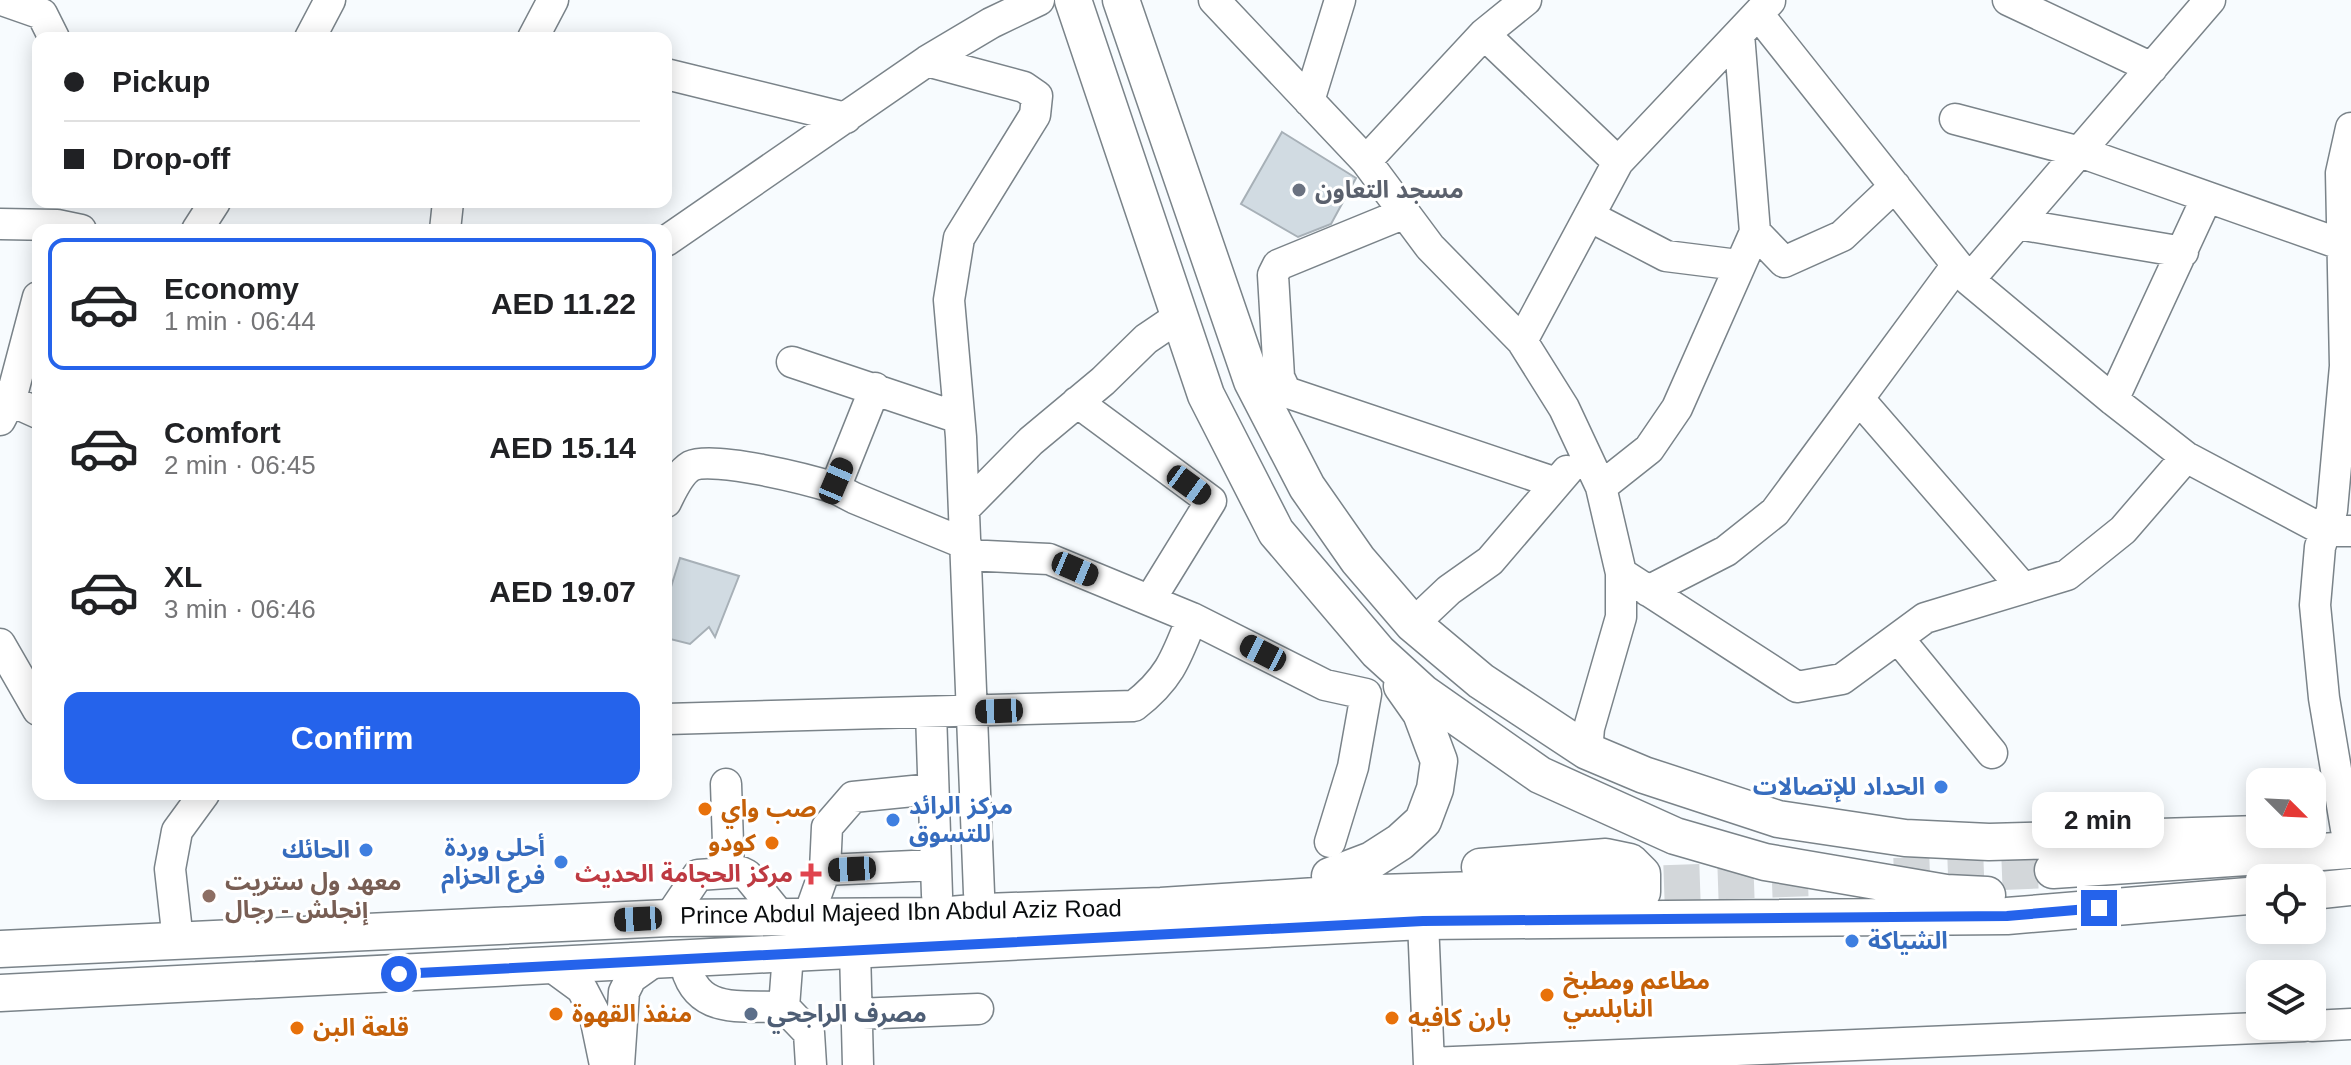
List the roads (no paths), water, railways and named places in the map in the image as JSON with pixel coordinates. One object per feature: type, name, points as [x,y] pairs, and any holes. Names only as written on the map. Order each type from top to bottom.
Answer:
[{"type":"main road","points":[[1073,0],[1206,395],[1276,532],[1378,652],[1421,713],[1439,761],[1435,789],[1423,821],[1400,842],[1372,860],[1330,859]]},
{"type":"main road","points":[[1121,0],[1252,381],[1307,487],[1358,560],[1413,624],[1481,681],[1587,751],[1644,775],[1778,819],[1905,838],[1989,842],[2246,834]]},
{"type":"main road","points":[[1378,652],[1423,693],[1540,775],[1675,836],[1765,862],[1946,893],[2161,903]]},
{"type":"main road","points":[[2053,870],[2340,835]]},
{"type":"main road","points":[[811,916],[920,896],[936,880],[979,893],[1330,859],[1606,857],[1630,862],[1642,874],[1642,892],[1635,899],[1535,920]]},
{"type":"main road","name":"Prince Abdul Majeed Ibn Abdul Aziz Road","points":[[0,949],[669,918],[938,916],[1347,894],[1609,886]]},
{"type":"main road","points":[[2326,890],[2351,887]]},
{"type":"main road","name":"Prince Abdul Majeed Ibn Abdul Aziz Road","points":[[0,993],[1423,921],[2007,916],[2246,896]]},
{"type":"street","points":[[2,0],[42,14],[51,32]]},
{"type":"street","points":[[313,32],[330,0]]},
{"type":"street","points":[[542,32],[553,0]]},
{"type":"street","points":[[672,237],[927,61],[988,12],[1039,0]]},
{"type":"street","points":[[1214,0],[1366,161],[1430,247],[1522,341],[1564,408],[1601,487],[1621,573],[1621,617],[1589,728],[1587,751]]},
{"type":"street","points":[[1309,101],[1340,0]]},
{"type":"street","points":[[1366,161],[1484,34],[1526,0]]},
{"type":"street","points":[[2008,0],[2152,68]]},
{"type":"street","points":[[1648,591],[1726,551],[1775,512],[1859,399],[1963,273],[2018,224],[2210,0]]},
{"type":"street","points":[[1522,341],[1618,162],[1756,16]]},
{"type":"street","points":[[1756,16],[1963,273],[2113,400],[2186,457],[2338,531]]},
{"type":"street","points":[[1601,487],[1649,449],[1677,408],[1755,232],[1756,16]]},
{"type":"street","points":[[1484,34],[1618,162]]},
{"type":"street","points":[[927,61],[1024,87],[1037,96],[1035,115],[959,238],[949,300],[964,509],[979,893]]},
{"type":"street","points":[[672,75],[846,118]]},
{"type":"street","points":[[1955,119],[2080,152],[2343,245]]},
{"type":"street","points":[[2338,531],[2332,510],[2345,366],[2343,245],[2346,194],[2341,173],[2351,128]]},
{"type":"street","points":[[1755,232],[1784,262],[1842,236],[1895,186]]},
{"type":"street","points":[[2113,400],[2207,197]]},
{"type":"street","points":[[1405,213],[1278,265],[1273,275],[1279,377],[1286,392],[1556,483]]},
{"type":"street","points":[[1589,216],[1666,256],[1738,265]]},
{"type":"street","points":[[0,224],[64,222]]},
{"type":"street","points":[[2018,224],[2183,252]]},
{"type":"street","points":[[964,509],[1031,441],[1146,339],[1180,316]]},
{"type":"street","points":[[12,407],[32,322]]},
{"type":"street","points":[[792,362],[959,418]]},
{"type":"street","points":[[835,488],[875,388]]},
{"type":"street","points":[[1859,399],[2023,588]]},
{"type":"street","points":[[1077,402],[1211,501],[1150,600]]},
{"type":"street","points":[[1413,624],[1449,590],[1490,561],[1585,452]]},
{"type":"street","points":[[1621,573],[1797,687],[1842,679],[1925,618],[2067,575],[2123,530],[2186,457]]},
{"type":"street","points":[[672,491],[693,465],[710,464],[779,472],[835,488],[966,549],[1049,559],[1192,618],[1325,685],[1366,694],[1353,767],[1330,859]]},
{"type":"street","points":[[2338,531],[2320,547],[2315,605],[2340,835]]},
{"type":"street","points":[[672,719],[1134,706],[1158,687],[1179,652],[1192,618]]},
{"type":"street","points":[[1898,638],[1992,753]]},
{"type":"street","points":[[0,644],[32,700]]},
{"type":"street","points":[[825,870],[936,880],[931,712]]},
{"type":"street","points":[[726,784],[729,873]]},
{"type":"street","points":[[669,918],[698,875],[741,872],[811,916],[825,870],[827,827],[853,797],[933,789]]},
{"type":"street","points":[[178,941],[170,869],[177,831],[200,800]]},
{"type":"street","points":[[1423,921],[1429,1064],[1942,1053],[2246,1030]]},
{"type":"street","points":[[855,950],[858,1065]]},
{"type":"street","points":[[784,1007],[788,954]]},
{"type":"street","points":[[619,1065],[624,992],[631,978],[670,960],[712,1003],[784,1007],[809,1033],[811,1065]]},
{"type":"street","points":[[552,967],[582,989],[594,1012],[605,1065]]},
{"type":"street","points":[[856,1014],[978,1009]]},
{"type":"street","points":[[2326,1025],[2351,1024]]},
{"type":"tunnel","points":[[1894,876],[2053,870]]},
{"type":"tunnel","points":[[1610,885],[1815,878]]},
{"type":"place","name":"مسجد التعاون","points":[[1299,190]]},
{"type":"place","name":"الحداد للإتصالات","points":[[1941,787]]},
{"type":"place","name":"صب واي","points":[[705,809]]},
{"type":"place","name":"مركز الرائد للتسوق","points":[[893,820]]},
{"type":"place","name":"كودو","points":[[772,843]]},
{"type":"place","name":"الحائك","points":[[366,850]]},
{"type":"place","name":"أحلى وردة فرع الحزام","points":[[561,862]]},
{"type":"place","name":"مركز الحجامة الحديث","points":[[811,874]]},
{"type":"place","name":"معهد ول ستريت إنجلش - رجال","points":[[209,896]]},
{"type":"place","name":"الشياكة","points":[[1852,941]]},
{"type":"place","name":"مطاعم ومطبخ النابلسي","points":[[1547,995]]},
{"type":"place","name":"منفذ القهوة","points":[[556,1014]]},
{"type":"place","name":"مصرف الراجحي","points":[[751,1014]]},
{"type":"place","name":"بارن كافيه","points":[[1392,1018]]},
{"type":"place","name":"قلعة البن","points":[[297,1028]]}]
